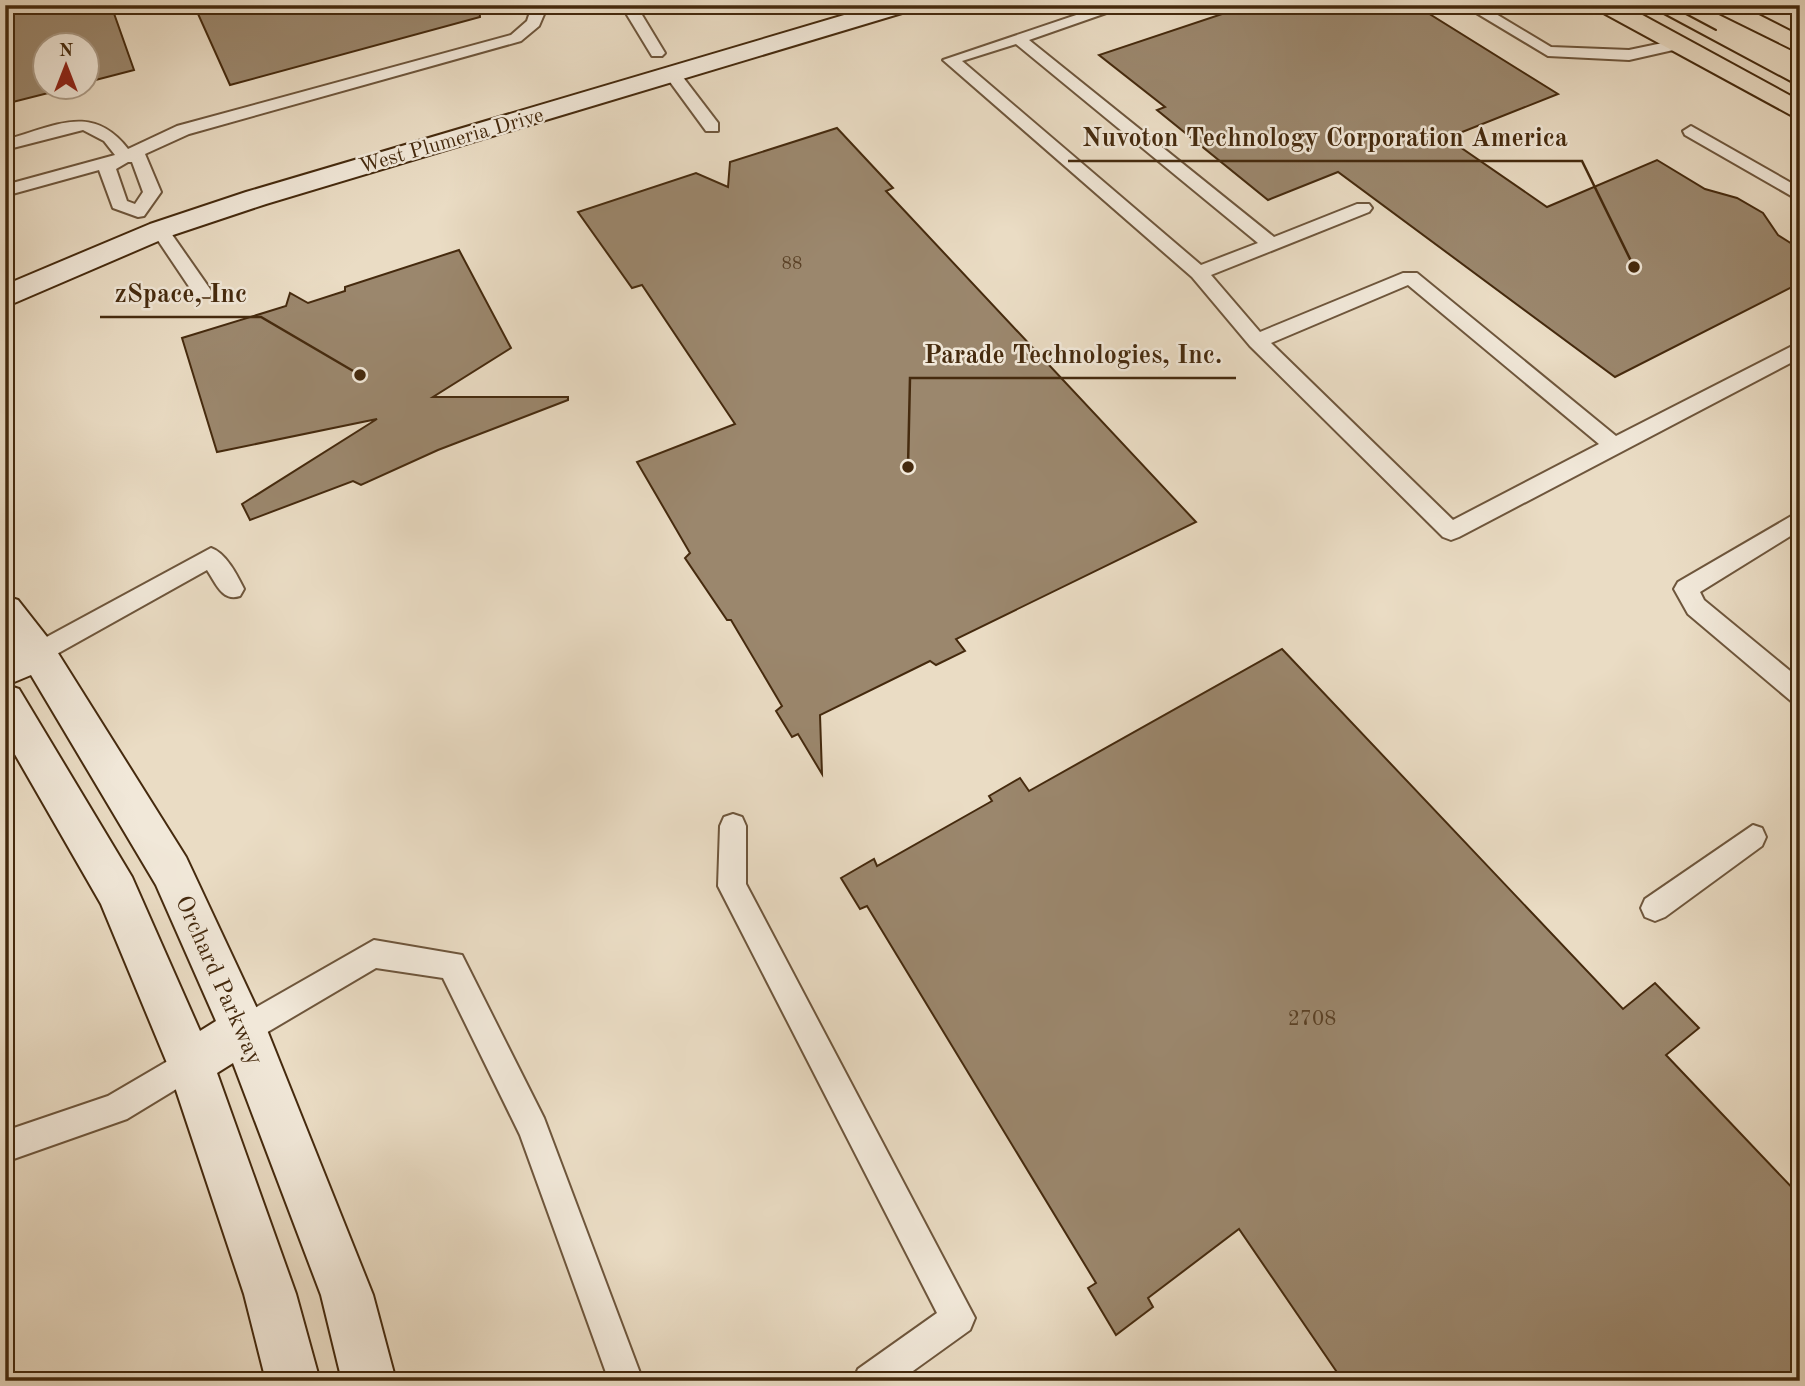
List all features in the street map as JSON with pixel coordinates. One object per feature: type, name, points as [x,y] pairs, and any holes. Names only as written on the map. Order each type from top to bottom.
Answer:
[{"type":"main road","points":[[1606,5],[1800,112]]},
{"type":"main road","points":[[1721,5],[1800,46]]},
{"type":"street","name":"West Plumeria Drive","points":[[102,227],[138,212],[823,5]]},
{"type":"street","name":"West Plumeria Drive","points":[[5,297],[160,230],[256,198],[904,5]]},
{"type":"street","points":[[657,53],[673,75]]},
{"type":"street","points":[[138,212],[160,230]]},
{"type":"street","name":"Orchard Parkway","points":[[5,611],[21,661],[171,871],[244,1030],[347,1295],[369,1381]]},
{"type":"street","points":[[5,701],[117,891],[190,1063],[270,1294],[293,1381]]},
{"type":"street","points":[[190,1063],[244,1030]]},
{"type":"lane","points":[[5,191],[125,156],[138,158],[152,192],[138,212],[119,204],[107,166],[125,156],[183,130],[516,38],[534,23],[538,12],[532,5]]},
{"type":"lane","points":[[628,5],[657,53]]},
{"type":"lane","points":[[1122,5],[951,61],[1199,273],[1256,341],[1451,530],[1800,349]]},
{"type":"lane","points":[[1470,5],[1548,51],[1629,55],[1677,45]]},
{"type":"lane","points":[[1019,39],[1271,244]]},
{"type":"lane","points":[[673,75],[712,127]]},
{"type":"lane","points":[[5,145],[85,124],[110,137],[125,156]]},
{"type":"lane","points":[[1691,131],[1800,196]]},
{"type":"lane","points":[[1199,273],[1363,208]]},
{"type":"lane","points":[[160,230],[203,293]]},
{"type":"lane","points":[[1256,341],[1410,277],[1615,446]]},
{"type":"lane","points":[[1800,519],[1686,589],[1696,607],[1800,694]]},
{"type":"lane","points":[[21,661],[211,557],[232,589]]},
{"type":"lane","points":[[733,826],[732,886],[958,1318],[870,1381]]},
{"type":"lane","points":[[1655,908],[1753,837]]},
{"type":"lane","points":[[244,1030],[374,954],[452,965],[533,1129],[626,1381]]},
{"type":"lane","points":[[5,1147],[116,1108],[190,1063]]},
{"type":"building","points":[[5,5],[111,5],[134,70],[102,78],[102,32],[32,32],[32,97],[5,104]]},
{"type":"building","points":[[194,5],[479,5],[480,17],[230,85]]},
{"type":"building","points":[[1249,5],[1415,5],[1558,94],[1447,138],[1547,207],[1657,160],[1705,189],[1737,198],[1763,213],[1778,235],[1800,249],[1800,283],[1615,377],[1338,172],[1268,200],[1157,110],[1165,107],[1099,55]]},
{"type":"building","points":[[837,128],[893,188],[886,191],[1196,522],[956,639],[965,651],[936,665],[930,661],[820,715],[822,774],[798,734],[792,737],[776,711],[782,706],[731,620],[727,620],[685,558],[690,553],[637,462],[735,424],[642,285],[632,288],[578,212],[696,173],[728,187],[730,162]]},
{"type":"building","points":[[459,250],[511,348],[433,397],[568,397],[568,400],[438,450],[361,485],[353,481],[250,520],[242,504],[377,419],[217,452],[182,338],[286,306],[290,293],[308,303],[345,291],[345,287]]},
{"type":"building","points":[[1282,649],[1623,1009],[1655,983],[1699,1028],[1666,1055],[1800,1196],[1800,1381],[1343,1381],[1239,1229],[1148,1298],[1153,1307],[1116,1335],[1088,1288],[1096,1283],[867,906],[860,909],[841,878],[874,859],[877,866],[992,801],[989,796],[1020,778],[1029,791]]},
{"type":"tram line","points":[[1647,5],[1800,87]]},
{"type":"tram line","points":[[1669,5],[1716,30]]},
{"type":"place","name":"Nuvoton Technology Corporation America","points":[[1634,267]]},
{"type":"place","name":"zSpace, Inc","points":[[360,375]]},
{"type":"place","name":"Parade Technologies, Inc.","points":[[908,467]]}]
